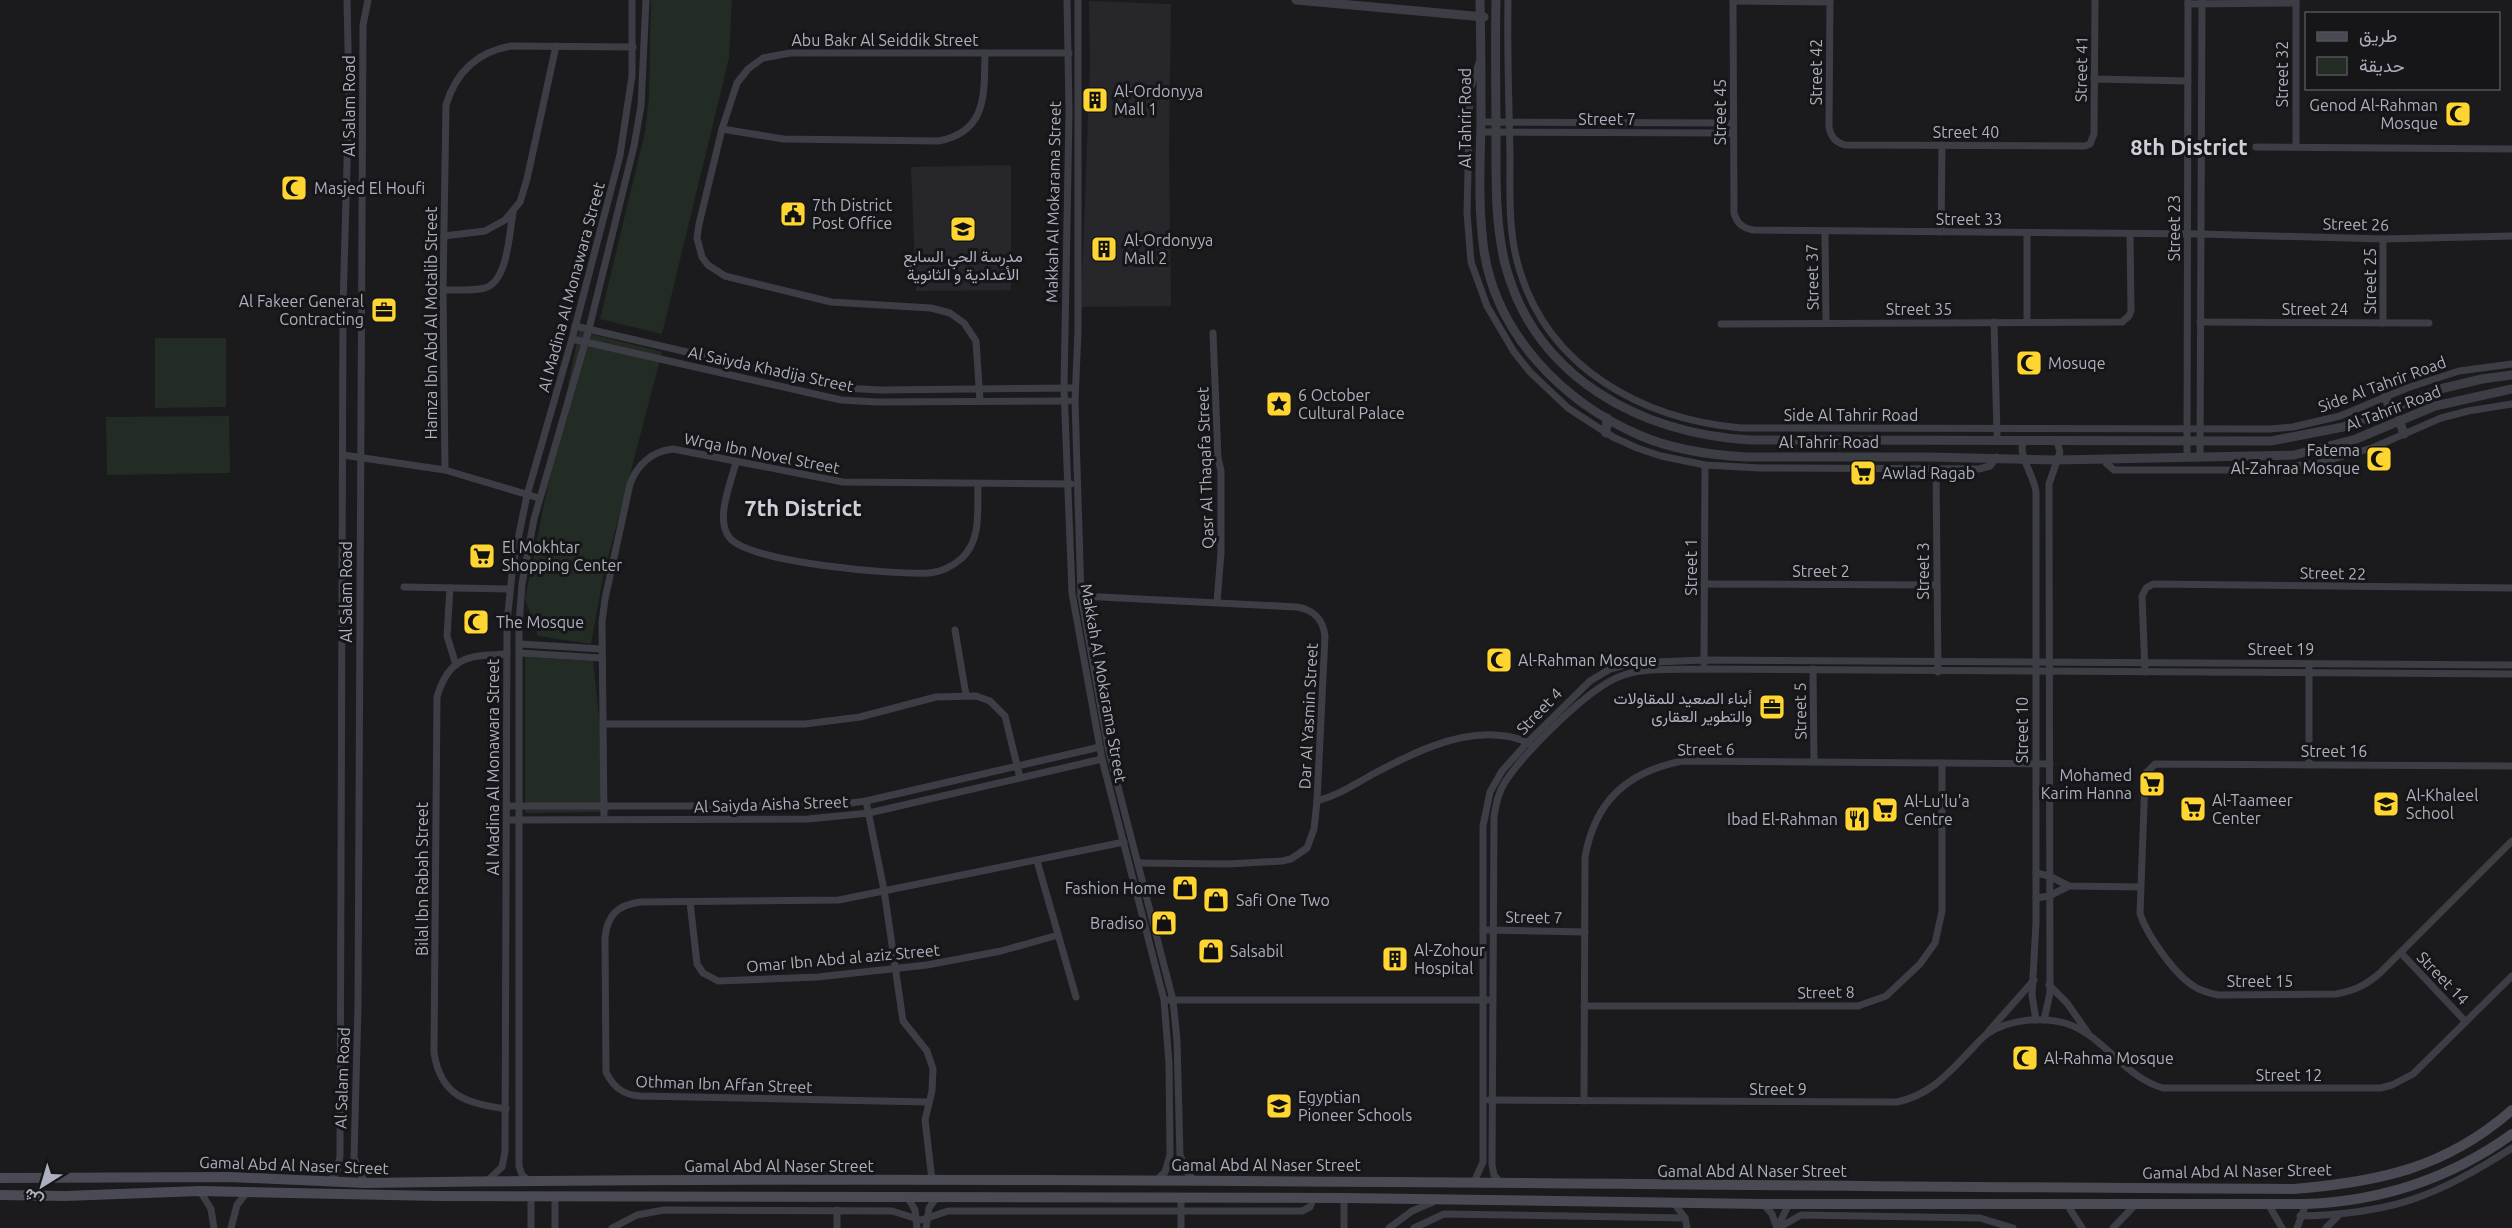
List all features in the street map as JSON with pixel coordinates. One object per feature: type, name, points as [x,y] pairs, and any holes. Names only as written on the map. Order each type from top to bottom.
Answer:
[{"type":"main road","name":"Gamal Abd Al Naser Street","points":[[0,1178],[189,1177],[365,1183],[1194,1180],[2294,1189],[2362,1182],[2405,1172],[2439,1158],[2480,1135],[2512,1110]]},
{"type":"main road","name":"Gamal Abd Al Naser Street","points":[[0,1195],[65,1196],[200,1191],[348,1196],[1344,1198],[1762,1204],[2306,1204],[2360,1199],[2425,1182],[2473,1160],[2512,1134]]},
{"type":"main road","points":[[757,1181],[759,1198]]},
{"type":"main road","points":[[732,1182],[735,1188],[732,1197]]},
{"type":"main road","points":[[1876,1204],[1880,1196],[1877,1187]]},
{"type":"main road","points":[[1910,1187],[1908,1194],[1911,1204]]},
{"type":"street","name":"Al Salam Road","points":[[331,1181],[337,1171],[340,1156],[343,306],[349,94],[347,0]]},
{"type":"street","name":"Al Madina Al Monawara Street","points":[[485,1181],[498,1173],[505,1152],[509,589],[527,495],[572,339],[621,155],[629,101],[633,47],[632,0]]},
{"type":"street","name":"Al Madina Al Monawara Street","points":[[529,1181],[520,1170],[519,1152],[522,584],[539,498],[589,329],[638,126],[646,0]]},
{"type":"street","name":"Makkah Al Mokarama Street","points":[[1067,0],[1064,388],[1073,602],[1102,759],[1164,1000],[1169,1052],[1170,1155],[1165,1173],[1157,1180]]},
{"type":"street","name":"Makkah Al Mokarama Street","points":[[1078,0],[1078,331],[1075,401],[1081,596],[1108,748],[1173,1000],[1177,1040],[1180,1155],[1186,1171],[1194,1180]]},
{"type":"street","points":[[1296,0],[1496,17]]},
{"type":"street","name":"Al Tahrir Road","points":[[1480,0],[1480,212],[1485,253],[1496,292],[1504,311],[1525,346],[1551,378],[1583,405],[1638,435],[1677,448],[1719,455],[1776,457],[1997,457],[2057,460],[2294,455],[2315,452],[2356,439],[2399,420],[2455,400],[2512,389]]},
{"type":"street","name":"Al Tahrir Road","points":[[1496,0],[1497,210],[1505,264],[1514,292],[1531,324],[1551,353],[1595,392],[1654,421],[1693,433],[1727,439],[2023,442],[2271,441],[2343,427],[2444,388],[2512,375]]},
{"type":"street","name":"Side Al Tahrir Road","points":[[1508,0],[1513,243],[1528,293],[1540,316],[1566,350],[1592,374],[1613,389],[1652,409],[1692,422],[1741,428],[2269,429],[2293,427],[2340,416],[2429,380],[2459,371],[2512,363]]},
{"type":"street","points":[[1733,0],[1830,1]]},
{"type":"street","name":"Street 45","points":[[1733,0],[1734,213],[1738,223]]},
{"type":"street","name":"Street 41","points":[[2093,139],[2096,0]]},
{"type":"street","name":"Al Salam Road","points":[[365,1183],[354,1158],[358,1006],[363,25],[366,1]]},
{"type":"street","name":"Street 42","points":[[1830,1],[1829,127],[1831,136],[1836,142]]},
{"type":"street","points":[[2188,2],[2296,1]]},
{"type":"street","name":"Street 32","points":[[2296,1],[2296,147]]},
{"type":"street","name":"Street 23","points":[[2187,457],[2188,2]]},
{"type":"street","name":"Street 23","points":[[2200,457],[2202,2]]},
{"type":"street","name":"Hamza Ibn Abd Al Motalib Street","points":[[445,470],[443,290],[446,105],[454,83],[469,65],[488,52],[511,45],[633,47]]},
{"type":"street","points":[[444,236],[485,231],[495,226],[520,202],[527,180],[556,46]]},
{"type":"street","name":"Abu Bakr Al Seiddik Street","points":[[980,401],[976,341],[964,323],[950,313],[931,308],[831,302],[725,276],[708,266],[698,248],[697,238],[722,129],[737,83],[742,75],[755,63],[771,55],[790,53],[1078,53]]},
{"type":"street","points":[[722,129],[783,139],[938,141],[950,138],[963,132],[974,122],[981,109],[984,94],[985,53]]},
{"type":"street","points":[[1480,60],[1470,89],[1467,213],[1471,262],[1487,306],[1514,352],[1548,391],[1568,408],[1606,433],[1661,456],[1705,465],[1776,468],[1985,468],[1997,457]]},
{"type":"street","points":[[2188,64],[2201,64]]},
{"type":"street","points":[[2094,79],[2188,81]]},
{"type":"street","name":"Street 7","points":[[1481,122],[1733,123]]},
{"type":"street","name":"Street 7","points":[[1481,132],[1733,133]]},
{"type":"street","name":"Street 40","points":[[1836,142],[1845,145],[2085,146],[2093,139]]},
{"type":"street","points":[[1941,232],[1942,145]]},
{"type":"street","points":[[2256,147],[2512,149]]},
{"type":"street","points":[[443,290],[482,289],[496,281],[503,266],[513,211]]},
{"type":"street","name":"Street 33","points":[[1738,223],[1753,230],[2200,234]]},
{"type":"street","name":"Street 37","points":[[1825,231],[1826,323]]},
{"type":"street","points":[[2027,233],[2027,322]]},
{"type":"street","name":"Street 35","points":[[1721,324],[2117,322],[2126,320],[2131,311],[2130,234]]},
{"type":"street","name":"Street 26","points":[[2200,234],[2383,239],[2512,237]]},
{"type":"street","name":"Street 25","points":[[2383,239],[2383,323]]},
{"type":"street","points":[[1994,322],[1997,441]]},
{"type":"street","name":"Street 24","points":[[2200,322],[2429,323]]},
{"type":"street","name":"Al Saiyda Khadija Street","points":[[575,326],[836,387],[866,390],[1075,388]]},
{"type":"street","name":"Qasr Al Thaqafa Street","points":[[1213,333],[1218,458],[1221,471],[1221,553],[1217,602]]},
{"type":"street","name":"Al Saiyda Khadija Street","points":[[572,339],[841,400],[877,402],[1075,401]]},
{"type":"street","points":[[2385,397],[2391,409]]},
{"type":"street","points":[[2105,458],[2109,468],[2114,470],[2273,469],[2319,463],[2346,456],[2441,418],[2512,404]]},
{"type":"street","points":[[1606,433],[1607,418]]},
{"type":"street","points":[[2399,420],[2404,434]]},
{"type":"street","name":"Street 10","points":[[2023,442],[2021,451],[2033,475],[2036,492],[2036,898],[2032,995],[2040,1020]]},
{"type":"street","name":"Street 10","points":[[2040,1020],[2049,1002],[2049,484],[2060,452],[2057,442]]},
{"type":"street","name":"Wrqa Ibn Novel Street","points":[[604,819],[601,649],[605,598],[630,484],[636,472],[649,458],[673,449],[843,482],[1076,484]]},
{"type":"street","points":[[344,455],[445,470],[539,498]]},
{"type":"street","points":[[1776,457],[1776,468]]},
{"type":"street","points":[[736,462],[724,515],[729,536],[736,544],[745,549],[775,556],[867,571],[929,573],[954,565],[971,546],[976,534],[978,484]]},
{"type":"street","name":"Street 1","points":[[1704,669],[1705,465]]},
{"type":"street","name":"Street 3","points":[[1936,469],[1938,672]]},
{"type":"street","name":"Street 2","points":[[1704,584],[1937,585]]},
{"type":"street","name":"Street 22","points":[[2145,662],[2142,596],[2146,588],[2153,584],[2512,588]]},
{"type":"street","points":[[404,587],[509,589]]},
{"type":"street","points":[[450,588],[447,636],[456,665],[470,656],[507,654]]},
{"type":"street","name":"Dar Al Yasmin Street","points":[[1081,596],[1297,607],[1314,613],[1320,619],[1325,636],[1317,801],[1312,840],[1307,848],[1291,859],[1228,864],[1138,863]]},
{"type":"street","points":[[955,630],[966,695]]},
{"type":"street","points":[[520,644],[601,649]]},
{"type":"street","points":[[520,653],[602,658]]},
{"type":"street","name":"Street 4","points":[[1474,1182],[1483,1162],[1485,1000],[1483,826],[1486,802],[1502,771],[1527,742],[1581,688],[1610,669],[1632,663],[1704,660],[2050,661]]},
{"type":"street","name":"Street 5","points":[[1813,660],[1814,762]]},
{"type":"street","name":"Street 19","points":[[2050,661],[2512,665]]},
{"type":"street","points":[[2145,662],[2145,672]]},
{"type":"street","points":[[2309,663],[2309,765]]},
{"type":"street","name":"Bilal Ibn Rabah Street","points":[[456,665],[444,679],[436,703],[434,1053],[441,1078],[458,1096],[474,1104],[506,1109]]},
{"type":"street","name":"Street 4","points":[[1500,1182],[1494,1174],[1492,1165],[1496,805],[1505,782],[1534,748],[1590,694],[1610,681],[1646,670],[2050,672]]},
{"type":"street","name":"Street 19","points":[[2050,672],[2512,674]]},
{"type":"street","points":[[603,724],[805,724],[860,717],[936,697],[966,695],[983,698],[1005,717],[1020,778]]},
{"type":"street","points":[[1317,801],[1347,791],[1373,774],[1449,741],[1480,734],[1513,737],[1527,742],[1534,748]]},
{"type":"street","name":"Al Saiyda Aisha Street","points":[[507,806],[807,807],[866,801],[1100,747]]},
{"type":"street","name":"Al Saiyda Aisha Street","points":[[507,820],[808,819],[869,813],[1102,759]]},
{"type":"street","name":"Street 6","points":[[1584,1101],[1585,857],[1588,839],[1597,817],[1624,785],[1651,769],[1682,761],[2050,764]]},
{"type":"street","name":"Street 8","points":[[1584,1006],[1858,1006],[1886,996],[1929,953],[1940,928],[1942,763]]},
{"type":"street","name":"Street 16","points":[[2155,764],[2512,766]]},
{"type":"street","name":"Street 15","points":[[2155,764],[2146,773],[2145,779],[2140,913],[2148,933],[2184,979],[2206,992],[2315,994],[2348,992],[2371,982],[2512,841]]},
{"type":"street","points":[[866,801],[884,890],[903,1021],[927,1051],[933,1069],[932,1091],[928,1102],[925,1129],[932,1180]]},
{"type":"street","points":[[342,816],[358,817]]},
{"type":"street","name":"Othman Ibn Affan Street","points":[[928,1102],[640,1096],[623,1092],[615,1087],[606,1072],[605,938],[608,920],[626,904],[839,900],[1124,842]]},
{"type":"street","points":[[1036,861],[1076,997]]},
{"type":"street","points":[[2036,873],[2069,885],[2140,887]]},
{"type":"street","points":[[2036,898],[2049,897],[2069,885]]},
{"type":"street","name":"Omar Ibn Abd al aziz Street","points":[[690,902],[697,964],[703,973],[713,979],[751,981],[896,969],[991,953],[1058,935]]},
{"type":"street","name":"Street 7","points":[[1483,930],[1585,932]]},
{"type":"street","name":"Street 14","points":[[2401,953],[2466,1022]]},
{"type":"street","name":"Street 12","points":[[2040,1020],[2068,1024],[2089,1035],[2130,1072],[2163,1088],[2381,1088],[2406,1078],[2425,1063],[2512,976]]},
{"type":"street","points":[[1987,1034],[2034,980]]},
{"type":"street","points":[[2049,985],[2071,1009],[2089,1035]]},
{"type":"street","points":[[1164,1000],[1494,1000]]},
{"type":"street","name":"Street 9","points":[[1483,1100],[1897,1102],[1911,1099],[1931,1089],[1987,1034],[2010,1024],[2040,1020]]},
{"type":"street","points":[[2300,1216],[2339,1215],[2386,1208],[2436,1192],[2512,1148]]},
{"type":"street","points":[[505,1152],[519,1152]]},
{"type":"street","points":[[1170,1155],[1180,1155]]},
{"type":"street","points":[[340,1156],[346,1160],[354,1158]]},
{"type":"street","points":[[200,1191],[211,1209],[214,1228]]},
{"type":"street","points":[[231,1228],[237,1205],[247,1192]]},
{"type":"street","points":[[531,1197],[531,1228]]},
{"type":"street","points":[[555,1197],[555,1228]]},
{"type":"street","points":[[908,1198],[915,1210],[917,1228]]},
{"type":"street","points":[[926,1228],[929,1208],[936,1198]]},
{"type":"street","points":[[1181,1198],[1181,1228]]},
{"type":"street","points":[[1344,1198],[1344,1228]]},
{"type":"street","points":[[612,1228],[637,1215],[664,1210],[896,1212],[916,1219],[948,1211],[1302,1211],[1310,1207],[1313,1199]]},
{"type":"street","points":[[1389,1228],[1412,1211],[1445,1199]]},
{"type":"street","points":[[1674,1203],[1684,1218],[1687,1228]]},
{"type":"street","points":[[2066,1203],[2082,1228]]},
{"type":"street","points":[[2113,1228],[2137,1203]]},
{"type":"street","points":[[1762,1204],[1772,1214],[1777,1228]]},
{"type":"street","points":[[1777,1228],[1789,1204]]},
{"type":"street","points":[[2268,1204],[2282,1228]]},
{"type":"street","points":[[2297,1228],[2306,1204]]},
{"type":"street","points":[[837,1210],[837,1228]]},
{"type":"street","points":[[1414,1228],[1444,1214],[1684,1218]]},
{"type":"street","points":[[1777,1228],[1801,1215],[1980,1218],[2013,1228]]},
{"type":"street","points":[[2326,1228],[2339,1215]]},
{"type":"shaded area","points":[[1089,1],[1171,4],[1169,151],[1171,306],[1081,307],[1090,65]]},
{"type":"shaded area","name":"مدرسة الحي السابع الأعدادية و الثانوية","points":[[1011,165],[1011,290],[916,291],[911,167]]},
{"type":"green space","points":[[651,0],[732,0],[729,58],[662,334],[600,319],[645,132],[649,97]]},
{"type":"green space","points":[[579,331],[662,352],[603,577],[591,644],[538,636],[525,599]]},
{"type":"green space","points":[[155,338],[226,338],[226,407],[155,408]]},
{"type":"green space","points":[[229,416],[230,473],[107,475],[106,417]]},
{"type":"green space","points":[[525,657],[593,661],[609,812],[525,813]]},
{"type":"place","name":"Al-Ordonyya Mall 1","points":[[1095,100]]},
{"type":"place","name":"Genod Al-Rahman Mosque","points":[[2458,114]]},
{"type":"place","name":"Masjed El Houfi","points":[[294,188]]},
{"type":"place","name":"7th District Post Office","points":[[793,214]]},
{"type":"place","name":"مدرسة الحي السابع الأعدادية و الثانوية","points":[[963,229]]},
{"type":"place","name":"Al-Ordonyya Mall 2","points":[[1104,249]]},
{"type":"place","name":"Al Fakeer General Contracting","points":[[384,310]]},
{"type":"place","name":"Mosuqe","points":[[2029,363]]},
{"type":"place","name":"6 October Cultural Palace","points":[[1279,404]]},
{"type":"place","name":"Fatema Al-Zahraa Mosque","points":[[2379,459]]},
{"type":"place","name":"Awlad Ragab","points":[[1863,473]]},
{"type":"place","name":"El Mokhtar Shopping Center","points":[[482,556]]},
{"type":"place","name":"The Mosque","points":[[476,622]]},
{"type":"place","name":"Al-Rahman Mosque","points":[[1499,660]]},
{"type":"place","name":"أبناء الصعيد للمقاولات والتطوير العقارى","points":[[1772,707]]},
{"type":"place","name":"Mohamed Karim Hanna","points":[[2152,784]]},
{"type":"place","name":"Al-Khaleel School","points":[[2386,804]]},
{"type":"place","name":"Al-Taameer Center","points":[[2193,809]]},
{"type":"place","name":"Al-Lu'lu'a Centre","points":[[1885,810]]},
{"type":"place","name":"Ibad El-Rahman","points":[[1857,819]]},
{"type":"place","name":"Fashion Home","points":[[1185,888]]},
{"type":"place","name":"Safi One Two","points":[[1216,900]]},
{"type":"place","name":"Bradiso","points":[[1164,923]]},
{"type":"place","name":"Salsabil","points":[[1211,951]]},
{"type":"place","name":"Al-Zohour Hospital","points":[[1395,959]]},
{"type":"place","name":"Al-Rahma Mosque","points":[[2025,1058]]},
{"type":"place","name":"Egyptian Pioneer Schools","points":[[1279,1106]]},
{"type":"district","name":"8th District","points":[[2189,147]]},
{"type":"district","name":"7th District","points":[[803,508]]}]
